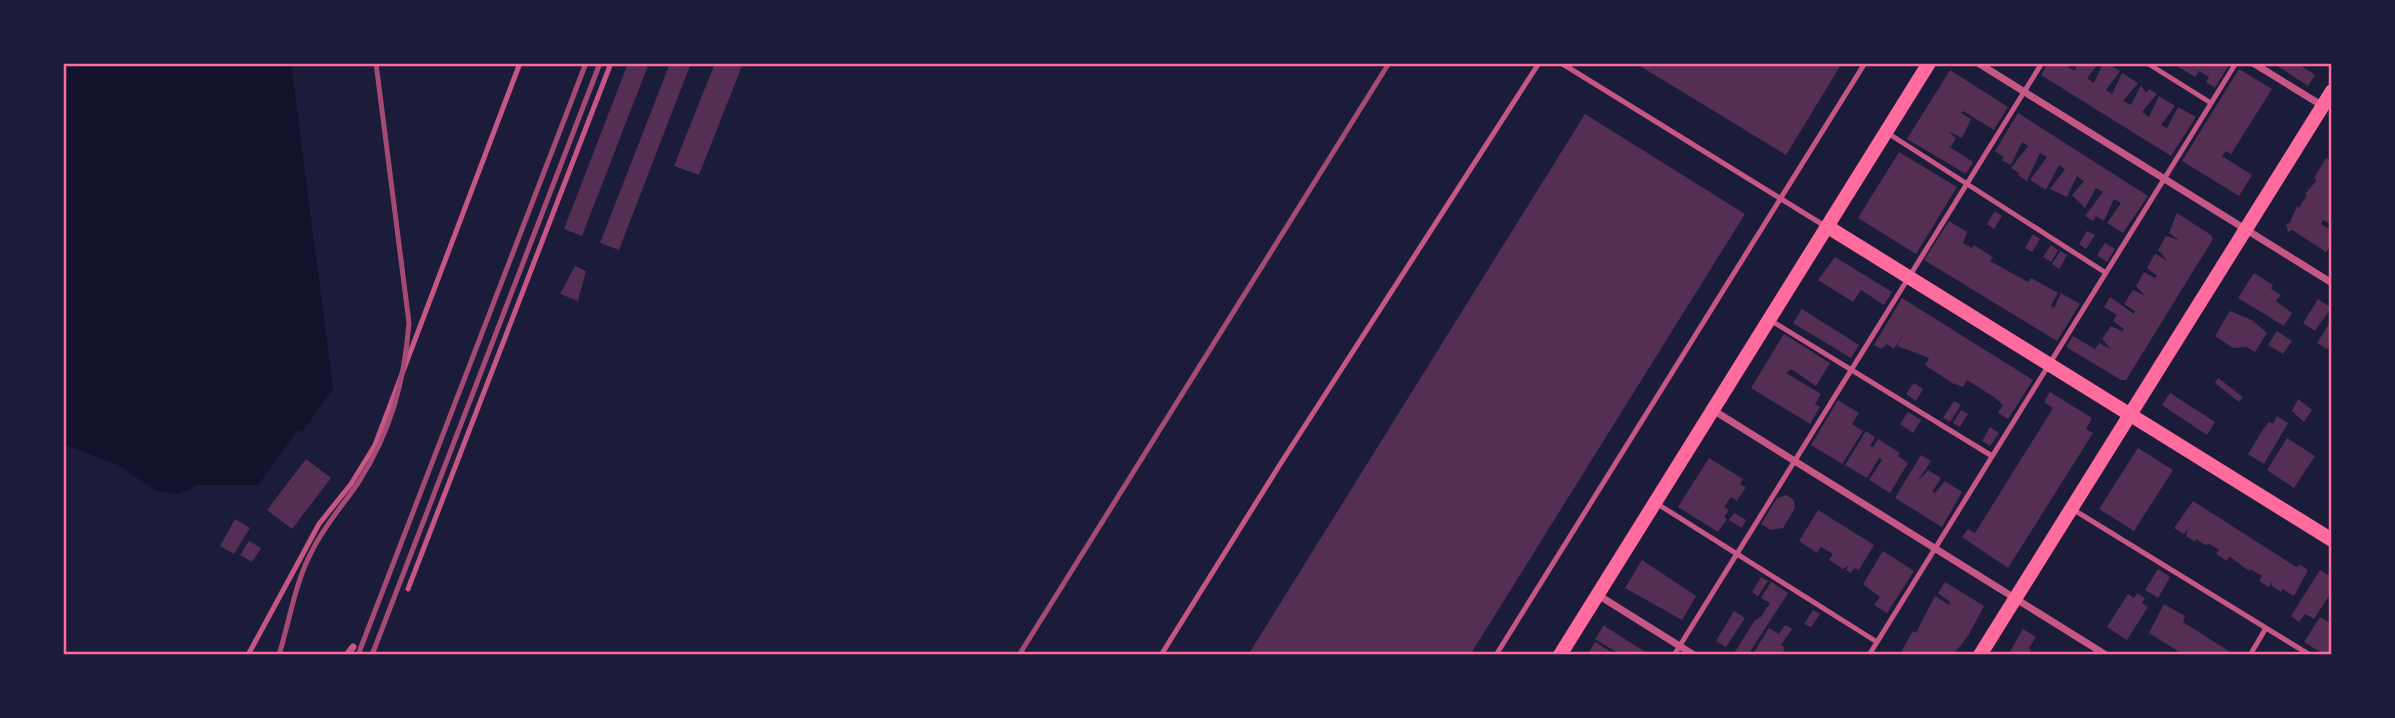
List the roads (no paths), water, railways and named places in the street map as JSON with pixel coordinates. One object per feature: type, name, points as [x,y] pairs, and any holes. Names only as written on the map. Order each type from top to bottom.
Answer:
[{"type":"main road","points":[[1560,655],[1929,63]]},
{"type":"main road","points":[[1980,655],[2332,91]]},
{"type":"main road","points":[[1828,227],[2332,540]]},
{"type":"street","points":[[1978,63],[2332,283]]},
{"type":"street","points":[[2253,63],[2323,106]]},
{"type":"street","points":[[1713,410],[2106,655]]},
{"type":"street","points":[[1598,595],[1694,655]]},
{"type":"street","points":[[347,655],[353,647]]},
{"type":"lane","points":[[248,655],[319,524],[351,484],[375,445],[520,63]]},
{"type":"lane","points":[[408,589],[611,63]]},
{"type":"lane","points":[[1161,655],[1279,466],[1539,63]]},
{"type":"lane","points":[[1561,63],[1828,227]]},
{"type":"lane","points":[[1496,655],[1865,63]]},
{"type":"lane","points":[[1674,655],[2042,63]]},
{"type":"lane","points":[[2147,63],[2211,103]]},
{"type":"lane","points":[[1869,655],[2236,63]]},
{"type":"lane","points":[[1886,132],[2106,273]]},
{"type":"lane","points":[[1770,320],[1992,456]]},
{"type":"lane","points":[[1656,503],[1877,642]]},
{"type":"lane","points":[[2071,509],[2310,655]]},
{"type":"lane","points":[[2250,655],[2266,628]]},
{"type":"railway","points":[[279,655],[307,562],[318,540],[358,483],[379,445],[394,406],[404,366],[409,323],[376,63]]},
{"type":"railway","points":[[358,655],[586,63]]},
{"type":"railway","points":[[372,655],[600,63]]},
{"type":"railway","points":[[1019,655],[1389,63]]}]
